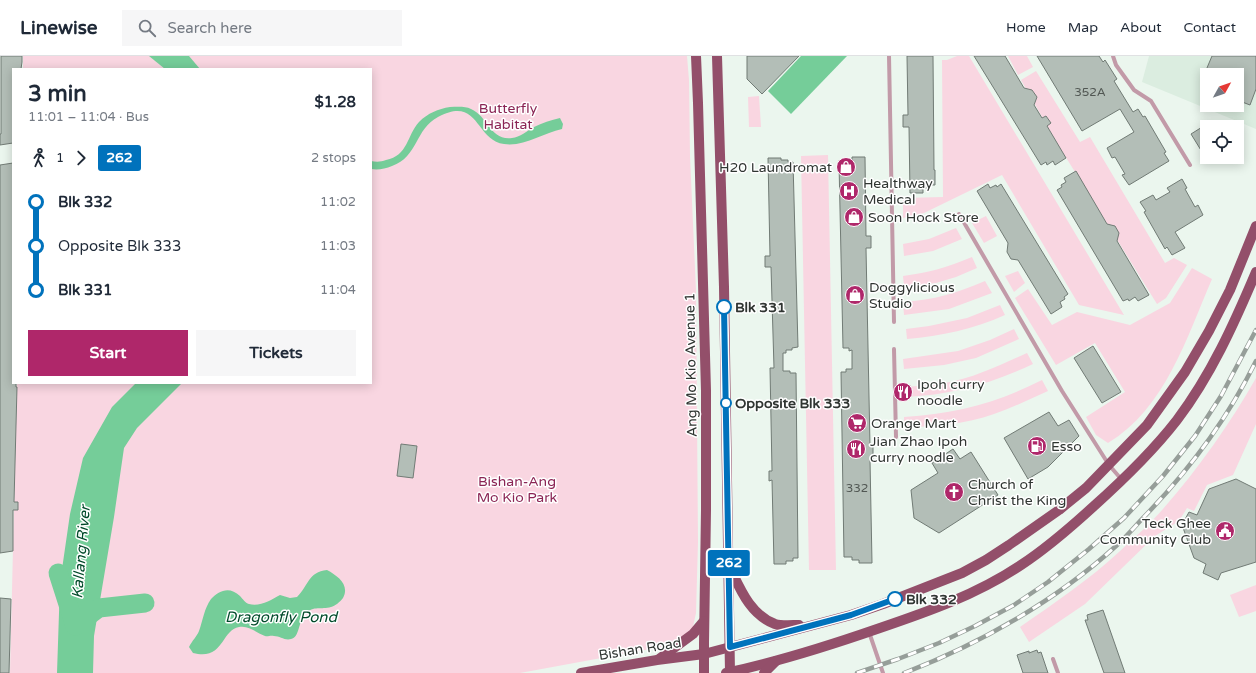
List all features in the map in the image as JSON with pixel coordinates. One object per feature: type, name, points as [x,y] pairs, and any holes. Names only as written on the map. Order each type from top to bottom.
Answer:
[{"type":"main road","name":"Ang Mo Kio Avenue 1","points":[[696,56],[706,391],[704,673]]},
{"type":"main road","points":[[717,56],[724,286],[729,566],[729,673],[869,632],[930,611],[960,599],[1021,566],[1078,521],[1122,480],[1177,420],[1219,352],[1235,322],[1256,272]]},
{"type":"main road","points":[[729,566],[744,598],[758,614],[775,624],[811,625],[851,615],[883,604],[956,575],[986,560],[1034,528],[1086,488],[1147,425],[1185,372],[1209,331],[1230,290],[1256,226]]},
{"type":"main road","points":[[657,660],[693,634],[704,621]]},
{"type":"main road","name":"Bishan Road","points":[[581,673],[657,660],[704,654],[811,625]]},
{"type":"main road","points":[[764,673],[777,660]]},
{"type":"lane","points":[[889,56],[894,322]]},
{"type":"lane","points":[[1113,56],[1116,64],[1134,90],[1151,101],[1190,165]]},
{"type":"lane","points":[[959,214],[1062,391],[1109,465],[1122,480]]},
{"type":"lane","points":[[894,349],[896,437]]},
{"type":"lane","points":[[869,632],[882,673]]},
{"type":"lane","points":[[1053,659],[1058,673]]},
{"type":"shaded area","points":[[1149,56],[1256,56],[1256,129],[1244,124],[1244,120],[1234,120],[1215,112],[1244,112],[1244,68],[1200,68],[1200,106],[1142,82]]},
{"type":"green space","name":"Bishan-Ang Mo Kio Park","points":[[23,56],[687,56],[696,291],[698,542],[696,613],[692,631],[680,639],[661,647],[520,673],[10,673],[17,384],[372,384],[372,68],[23,68]]},
{"type":"green space","points":[[957,56],[969,56],[1124,315],[1079,305],[1002,175],[924,213],[903,218],[903,198],[943,197],[942,60],[947,60]]},
{"type":"green space","points":[[1008,56],[1027,56],[1033,67],[1018,75]]},
{"type":"green space","points":[[1036,71],[1080,142],[1090,137],[1165,263],[1174,258],[1187,265],[1166,298],[1157,304],[1057,143],[1021,80]]},
{"type":"green space","points":[[759,96],[761,127],[749,127],[748,97]]},
{"type":"green space","points":[[828,155],[836,570],[809,570],[801,156]]},
{"type":"green space","points":[[986,216],[997,236],[984,243],[972,223]]},
{"type":"green space","points":[[956,228],[962,239],[933,251],[904,256],[903,244],[929,239]]},
{"type":"green space","points":[[972,257],[977,268],[956,277],[936,283],[904,287],[903,276],[938,269]]},
{"type":"green space","points":[[1192,268],[1212,279],[1172,370],[1145,411],[1128,429],[1108,443],[1096,435],[1086,417],[1125,392],[1095,343],[1056,365],[1015,298],[1028,289],[1052,325],[1077,312],[1130,325],[1170,303]]},
{"type":"green space","points":[[1018,271],[1025,283],[1014,292],[1005,276]]},
{"type":"green space","points":[[985,281],[992,293],[949,309],[904,315],[903,302],[925,300],[945,295]]},
{"type":"green space","points":[[1000,305],[1005,315],[993,320],[957,331],[907,339],[906,329],[967,318]]},
{"type":"green space","points":[[1014,329],[1019,339],[976,358],[944,365],[904,369],[903,359],[958,351],[990,340]]},
{"type":"green space","points":[[1027,353],[1033,364],[986,383],[938,394],[904,397],[904,387],[956,381],[987,371]]},
{"type":"green space","points":[[1256,378],[1256,424],[1233,475],[1207,485],[1194,511],[1187,508],[1179,521],[1155,536],[1085,604],[1029,642],[1020,627],[1096,572],[1158,515],[1213,446]]},
{"type":"green space","points":[[1042,380],[1048,391],[994,414],[950,424],[904,427],[904,417],[941,413],[975,406],[1009,395]]},
{"type":"green space","points":[[1256,585],[1256,611],[1239,617],[1230,595]]},
{"type":"water","points":[[149,56],[189,56],[199,68],[164,68]]},
{"type":"water","points":[[801,56],[847,56],[791,114],[768,91]]},
{"type":"water","points":[[450,107],[469,108],[477,112],[494,132],[505,138],[518,136],[537,126],[560,118],[563,124],[562,129],[526,142],[504,144],[495,141],[487,135],[469,115],[462,111],[451,112],[430,122],[420,135],[412,150],[400,162],[384,169],[372,169],[372,161],[382,161],[393,158],[399,154],[403,150],[419,122],[426,116],[441,109]]},
{"type":"water","name":"Kallang River","points":[[135,384],[181,384],[137,428],[124,448],[94,636],[93,673],[57,673],[60,583],[70,514],[83,458],[112,407]]},
{"type":"water","name":"Dragonfly Pond","points":[[327,570],[342,581],[345,589],[343,598],[333,606],[308,611],[303,617],[298,632],[294,638],[287,639],[276,636],[266,636],[246,627],[239,627],[233,629],[221,644],[211,653],[193,653],[189,647],[199,631],[205,611],[211,599],[221,591],[232,591],[240,596],[246,603],[257,605],[280,595],[290,598],[297,597],[312,576],[321,571]]},
{"type":"building","points":[[1,56],[22,56],[21,68],[12,68],[12,143],[0,145]]},
{"type":"building","points":[[747,56],[799,56],[762,94],[747,79]]},
{"type":"building","points":[[907,56],[933,56],[935,185],[930,185],[930,188],[923,188],[923,193],[910,193],[909,127],[903,127],[903,115],[908,115]]},
{"type":"building","points":[[974,56],[1005,56],[1024,88],[1032,90],[1037,97],[1034,105],[1042,118],[1046,116],[1051,123],[1047,126],[1066,158],[1055,165],[1053,161],[1047,165],[1046,162],[1041,165]]},
{"type":"building","points":[[1037,56],[1099,56],[1103,62],[1105,60],[1117,79],[1114,81],[1133,112],[1138,109],[1143,117],[1145,116],[1166,152],[1164,153],[1169,161],[1129,185],[1122,175],[1125,174],[1115,157],[1112,158],[1107,148],[1134,132],[1120,109],[1082,131]]},
{"type":"building","points":[[1212,56],[1256,56],[1256,89],[1250,105],[1244,103],[1244,68],[1207,68]]},
{"type":"building","points":[[1200,128],[1200,149],[1191,134]]},
{"type":"building","points":[[852,157],[865,157],[866,236],[871,236],[871,248],[866,248],[870,446],[873,446],[873,459],[870,460],[872,563],[859,563],[859,560],[852,560],[852,557],[844,557],[841,372],[846,372],[846,369],[852,369],[852,350],[849,351],[849,348],[843,348],[839,163],[845,162],[845,160],[852,160]]},
{"type":"building","points":[[768,158],[781,158],[781,160],[793,162],[798,347],[792,348],[792,350],[786,350],[786,353],[783,353],[783,371],[796,373],[798,558],[793,558],[793,561],[786,561],[786,564],[774,564],[772,480],[769,481],[769,471],[772,471],[770,368],[774,368],[771,267],[765,267],[765,256],[770,256]]},
{"type":"building","points":[[12,163],[12,384],[16,384],[17,387],[14,502],[18,502],[18,510],[13,510],[13,551],[0,553],[0,165]]},
{"type":"building","points":[[1076,171],[1107,224],[1115,226],[1119,233],[1117,241],[1149,295],[1138,301],[1135,297],[1129,301],[1128,299],[1123,301],[1057,190],[1066,182],[1064,178]]},
{"type":"building","points":[[1182,179],[1187,188],[1185,189],[1195,207],[1198,205],[1203,215],[1175,232],[1185,248],[1172,255],[1167,247],[1165,249],[1140,202],[1153,195],[1156,200],[1170,192],[1167,188]]},
{"type":"building","points":[[988,184],[990,188],[996,185],[997,187],[1001,184],[1068,294],[1064,297],[1065,299],[1060,302],[1062,307],[1051,314],[1018,260],[1011,259],[1007,252],[1008,243],[977,191]]},
{"type":"building","points":[[1093,346],[1121,392],[1102,403],[1074,358]]},
{"type":"building","points":[[1049,412],[1058,426],[1069,420],[1079,436],[1048,467],[1028,479],[1004,438]]},
{"type":"building","points":[[401,444],[417,446],[413,478],[397,476]]},
{"type":"building","name":"Church of Christ the King","points":[[953,449],[960,459],[971,452],[998,495],[939,533],[914,518],[911,490],[938,473],[932,463]]},
{"type":"building","name":"Teck Ghee Community Club","points":[[1236,479],[1256,489],[1256,562],[1221,573],[1218,580],[1203,573],[1206,564],[1194,558],[1182,525],[1189,512],[1197,515],[1209,489]]},
{"type":"building","points":[[0,598],[11,599],[9,673],[0,673]]},
{"type":"building","points":[[1103,610],[1125,673],[1104,673],[1085,620],[1088,620],[1087,615]]},
{"type":"building","points":[[1037,650],[1038,653],[1041,652],[1048,673],[1023,673],[1017,655]]},
{"type":"waterway","name":"Kallang River","points":[[58,573],[75,626],[99,608],[145,603]]},
{"type":"railway","points":[[857,673],[939,643],[975,626],[1014,605],[1048,582],[1089,549],[1124,518],[1163,476],[1195,436],[1221,396],[1256,330]]},
{"type":"railway","points":[[904,673],[932,662],[988,635],[1043,603],[1093,566],[1116,546],[1158,502],[1190,465],[1219,425],[1245,383],[1256,361]]},
{"type":"bus line","name":"262","points":[[724,307],[730,647],[851,615],[895,599]]},
{"type":"place","name":"H20 Laundromat","points":[[846,167]]},
{"type":"place","name":"Healthway Medical","points":[[849,191]]},
{"type":"place","name":"Soon Hock Store","points":[[854,217]]},
{"type":"place","name":"Doggylicious Studio","points":[[855,295]]},
{"type":"place","name":"Blk 331","points":[[724,307]]},
{"type":"place","name":"Ipoh curry noodle","points":[[903,392]]},
{"type":"place","name":"Opposite Blk 333","points":[[726,403]]},
{"type":"place","name":"Orange Mart","points":[[857,423]]},
{"type":"place","name":"Esso","points":[[1037,446]]},
{"type":"place","name":"Jian Zhao Ipoh curry noodle","points":[[856,449]]},
{"type":"place","name":"Church of Christ the King","points":[[954,492]]},
{"type":"place","name":"Teck Ghee Community Club","points":[[1225,531]]},
{"type":"place","name":"Blk 332","points":[[895,599]]},
{"type":"park label","name":"Butterfly Habitat","points":[[508,116]]}]
